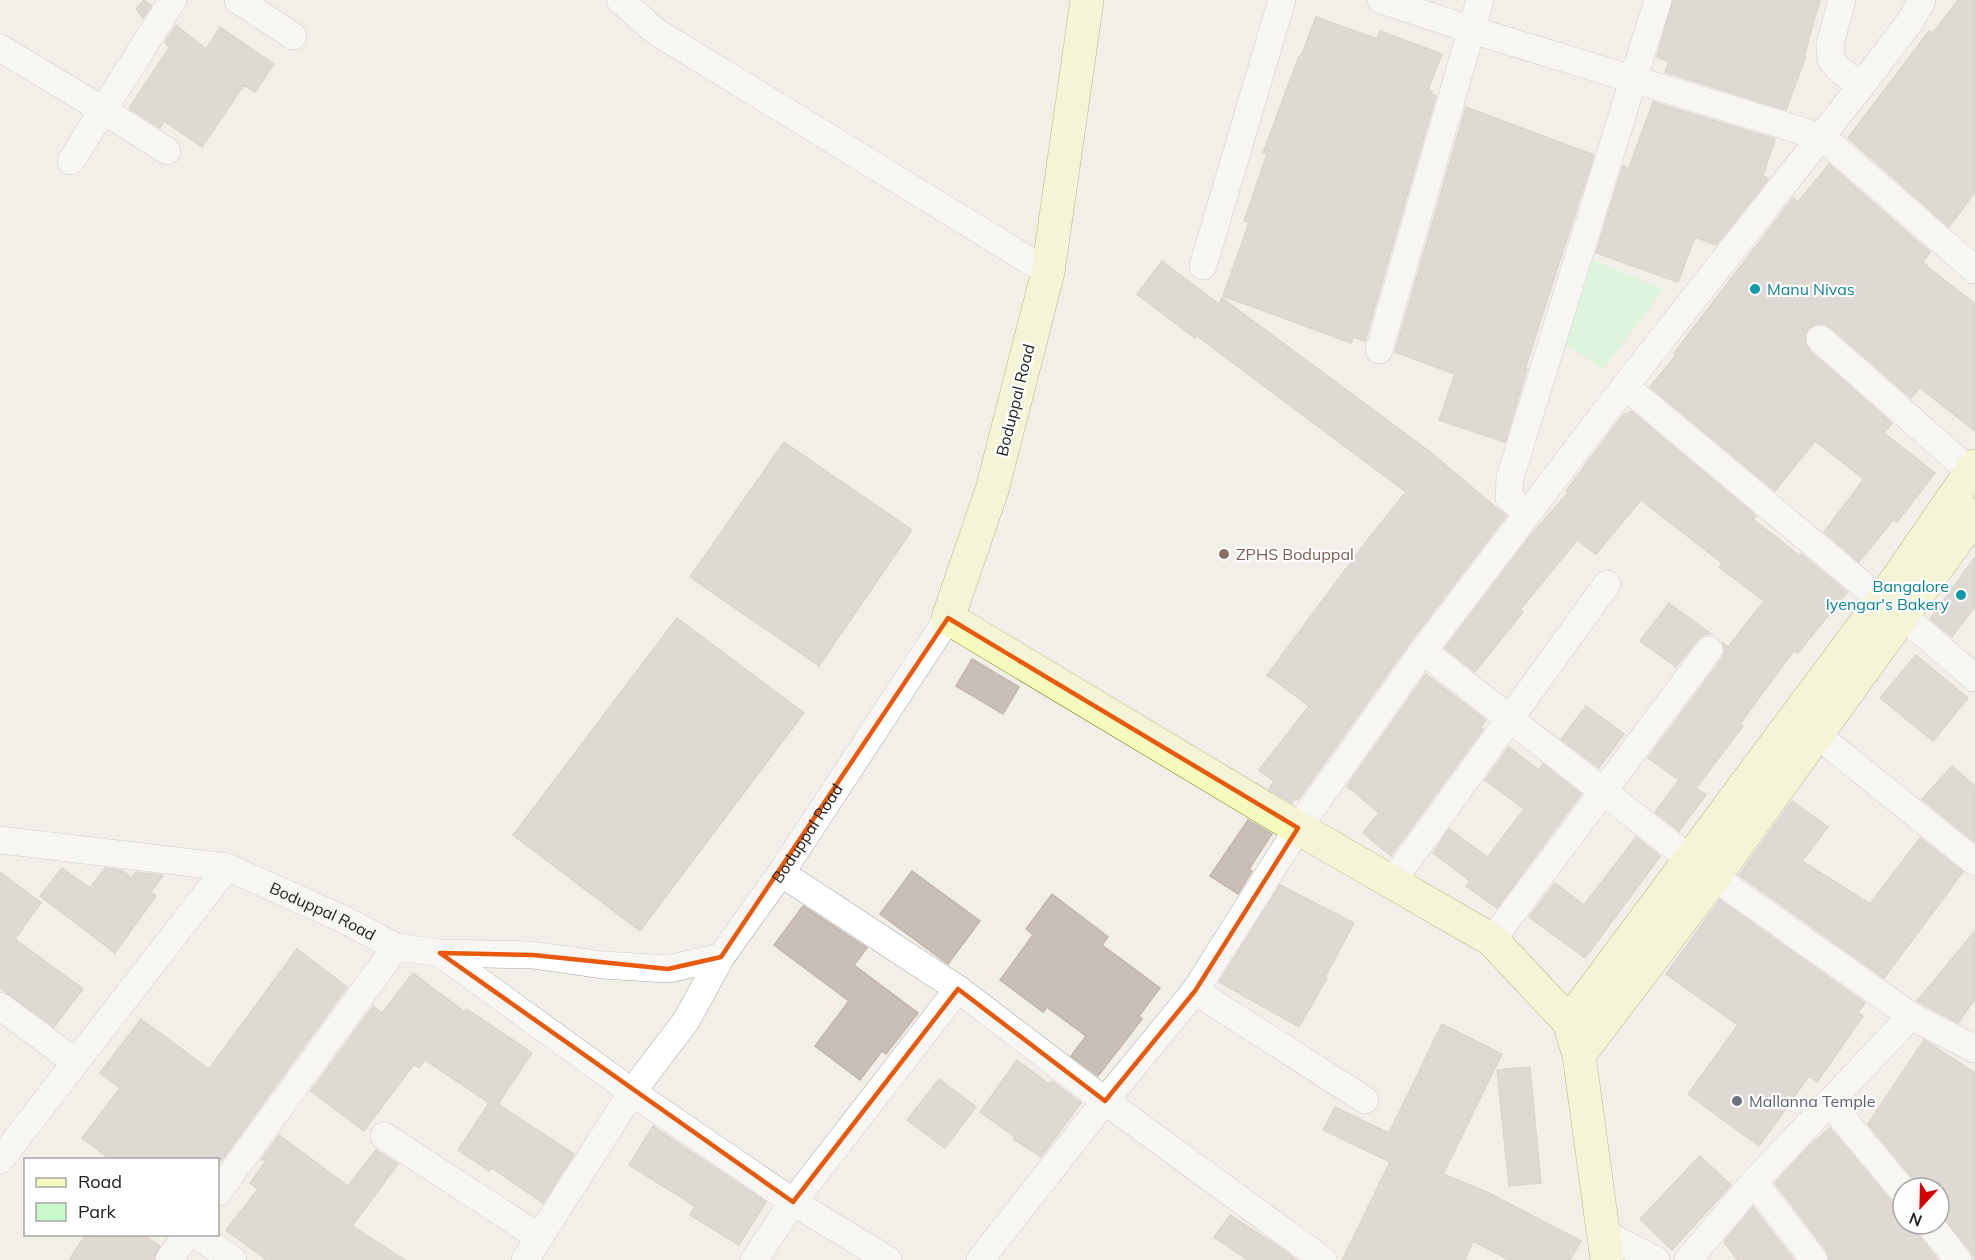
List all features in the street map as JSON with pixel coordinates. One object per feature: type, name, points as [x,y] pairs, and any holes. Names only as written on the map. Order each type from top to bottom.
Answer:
[{"type":"street","points":[[71,161],[173,0]]},
{"type":"street","points":[[238,0],[293,36]]},
{"type":"street","points":[[620,0],[655,31],[1048,272]]},
{"type":"street","name":"Boduppal Road","points":[[0,840],[227,867],[343,919],[396,946],[440,953],[533,955],[603,965],[668,969],[721,957],[781,873],[948,618],[992,490],[1048,272],[1087,0]]},
{"type":"street","points":[[1203,266],[1282,0]]},
{"type":"street","points":[[1381,0],[1822,137],[1975,270]]},
{"type":"street","points":[[1379,350],[1480,0]]},
{"type":"street","points":[[1528,513],[1509,498],[1510,478],[1658,0]]},
{"type":"street","points":[[1842,0],[1830,44],[1831,60],[1861,86]]},
{"type":"street","points":[[980,1260],[1195,991],[1298,828],[1423,651],[1625,386],[1822,137],[1909,23],[1922,0]]},
{"type":"street","points":[[0,48],[166,151]]},
{"type":"street","points":[[1569,1022],[1816,734],[1973,469],[1820,339]]},
{"type":"street","points":[[1625,386],[1975,678]]},
{"type":"street","points":[[1579,1055],[1703,868],[1892,609],[1975,515]]},
{"type":"street","points":[[1392,882],[1608,584]]},
{"type":"street","points":[[948,618],[1298,828],[1492,940],[1569,1022],[1579,1055],[1606,1247],[1656,1260]]},
{"type":"street","points":[[1492,940],[1709,650]]},
{"type":"street","points":[[1423,651],[1703,868],[1911,1016],[1973,1043]]},
{"type":"street","points":[[1816,734],[1975,862]]},
{"type":"street","points":[[0,1160],[227,867]]},
{"type":"street","points":[[781,873],[958,989],[1105,1101],[1323,1260]]},
{"type":"street","points":[[219,1191],[396,946]]},
{"type":"street","points":[[440,953],[632,1092],[793,1202],[888,1260]]},
{"type":"street","points":[[525,1260],[632,1092],[686,1021],[721,957]]},
{"type":"street","points":[[754,1260],[793,1202],[958,989]]},
{"type":"street","points":[[1195,991],[1365,1100]]},
{"type":"street","points":[[0,1006],[75,1062]]},
{"type":"street","points":[[1688,1260],[1754,1182],[1911,1016]]},
{"type":"street","points":[[1829,1102],[1891,1177]]},
{"type":"street","points":[[384,1136],[539,1237]]},
{"type":"street","points":[[1754,1182],[1814,1260]]},
{"type":"street","points":[[169,1260],[186,1236]]},
{"type":"street","points":[[198,1236],[233,1260]]},
{"type":"street","points":[[1939,1236],[1958,1260]]},
{"type":"highlighted area","points":[[948,618],[1298,828],[1195,991],[1105,1101],[958,989],[793,1202],[440,953],[533,955],[668,969],[721,957]]},
{"type":"green space","points":[[1593,260],[1664,289],[1603,370],[1565,344]]},
{"type":"building","points":[[144,0],[151,6],[143,18],[136,9]]},
{"type":"building","points":[[1673,0],[1820,0],[1804,56],[1806,56],[1786,110],[1665,72],[1669,62],[1657,57]]},
{"type":"building","points":[[1958,0],[1975,0],[1975,192],[1949,227],[1848,138],[1929,31],[1933,33]]},
{"type":"building","points":[[1316,17],[1377,39],[1380,31],[1442,54],[1428,90],[1436,96],[1365,341],[1353,337],[1351,343],[1223,296],[1249,223],[1244,221],[1267,154],[1263,153]]},
{"type":"building","points":[[176,25],[206,49],[220,27],[274,64],[255,92],[244,85],[202,147],[164,121],[160,128],[129,108],[169,48],[165,42]]},
{"type":"building","points":[[1653,102],[1775,139],[1763,175],[1768,179],[1716,245],[1695,237],[1678,282],[1596,253],[1623,166],[1629,168]]},
{"type":"building","points":[[1466,107],[1594,155],[1525,369],[1527,369],[1505,442],[1439,420],[1455,374],[1395,352]]},
{"type":"building","points":[[1829,164],[1930,252],[1923,262],[1975,304],[1975,431],[1920,388],[1911,398],[1830,327],[1816,324],[1809,328],[1805,335],[1805,343],[1810,351],[1892,423],[1884,433],[1935,473],[1897,522],[1894,519],[1859,562],[1824,532],[1864,479],[1815,441],[1775,491],[1650,387],[1793,198],[1798,202]]},
{"type":"building","points":[[1162,261],[1219,304],[1222,298],[1429,451],[1506,516],[1410,642],[1298,800],[1295,798],[1292,803],[1269,789],[1274,781],[1259,770],[1309,706],[1267,675],[1406,492],[1137,294]]},
{"type":"building","points":[[1631,411],[1756,516],[1753,519],[1847,592],[1798,653],[1794,650],[1740,724],[1743,726],[1696,788],[1706,795],[1679,831],[1655,812],[1679,780],[1648,758],[1722,659],[1725,651],[1723,643],[1728,647],[1764,601],[1719,567],[1722,563],[1641,500],[1596,554],[1577,540],[1520,610],[1523,612],[1475,672],[1445,648],[1531,535],[1568,493],[1566,491],[1623,415]]},
{"type":"building","points":[[784,442],[912,530],[819,666],[690,577]]},
{"type":"building","name":"Bangalore Iyengar's Bakery","points":[[1975,557],[1975,606],[1952,637],[1930,619]]},
{"type":"building","points":[[1669,603],[1711,634],[1703,635],[1697,640],[1676,667],[1640,641]]},
{"type":"building","points":[[677,618],[804,713],[640,931],[513,835]]},
{"type":"building","points":[[1916,655],[1968,698],[1933,741],[1880,698]]},
{"type":"building","points":[[972,659],[1019,687],[1003,714],[956,686]]},
{"type":"building","points":[[1426,674],[1486,720],[1481,727],[1483,729],[1391,856],[1363,833],[1379,813],[1347,786]]},
{"type":"building","points":[[1586,706],[1624,734],[1599,768],[1561,739]]},
{"type":"building","points":[[1509,747],[1539,770],[1543,764],[1581,794],[1497,908],[1466,886],[1470,881],[1433,853],[1449,829],[1488,857],[1524,809],[1485,780]]},
{"type":"building","points":[[1952,766],[1975,786],[1975,842],[1922,799]]},
{"type":"building","points":[[1792,801],[1828,827],[1802,861],[1870,904],[1920,838],[1963,872],[1884,978],[1739,875]]},
{"type":"building","points":[[1248,820],[1272,834],[1249,869],[1252,871],[1238,894],[1210,876]]},
{"type":"building","points":[[1636,837],[1660,856],[1585,958],[1529,917],[1555,883],[1584,905]]},
{"type":"building","points":[[62,868],[90,888],[105,868],[122,870],[132,878],[136,872],[163,875],[151,892],[156,896],[115,953],[40,896]]},
{"type":"building","points":[[912,871],[980,921],[948,964],[880,914]]},
{"type":"building","points":[[0,872],[41,903],[15,939],[83,989],[54,1027],[0,988]]},
{"type":"building","points":[[1280,885],[1354,923],[1325,977],[1327,978],[1299,1027],[1219,982]]},
{"type":"building","points":[[1052,894],[1108,937],[1102,945],[1160,988],[1139,1016],[1142,1019],[1098,1076],[1071,1056],[1086,1036],[1047,1007],[1043,1012],[1000,980],[1033,935],[1026,929]]},
{"type":"building","points":[[1720,900],[1865,1003],[1858,1012],[1863,1016],[1817,1082],[1809,1076],[1759,1146],[1688,1094],[1738,1025],[1666,974]]},
{"type":"building","points":[[803,906],[867,948],[854,965],[918,1013],[886,1054],[882,1051],[860,1080],[815,1046],[849,1001],[774,945]]},
{"type":"building","points":[[1975,931],[1975,999],[1958,1023],[1917,1001]]},
{"type":"building","points":[[297,949],[347,987],[222,1160],[219,1158],[108,1158],[82,1138],[120,1088],[100,1073],[141,1019],[209,1069]]},
{"type":"building","points":[[413,973],[465,1012],[467,1009],[532,1053],[498,1104],[574,1154],[543,1203],[492,1168],[489,1171],[458,1150],[489,1103],[425,1060],[419,1068],[414,1064],[364,1131],[311,1091],[373,1006],[382,1013]]},
{"type":"building","points":[[1442,1024],[1502,1054],[1443,1174],[1489,1193],[1581,1241],[1570,1260],[1509,1260],[1473,1241],[1465,1260],[1342,1260],[1390,1162],[1323,1130],[1335,1107],[1389,1133]]},
{"type":"building","points":[[1924,1040],[1975,1073],[1975,1260],[1951,1227],[1951,1176],[1911,1176],[1868,1124]]},
{"type":"building","points":[[1017,1060],[1049,1084],[1052,1081],[1081,1103],[1041,1157],[1013,1139],[1015,1137],[980,1112]]},
{"type":"building","points":[[1530,1067],[1541,1183],[1509,1186],[1497,1070]]},
{"type":"building","points":[[939,1079],[976,1107],[945,1148],[907,1120]]},
{"type":"building","points":[[653,1126],[766,1202],[739,1245],[690,1215],[695,1206],[629,1165]]},
{"type":"building","points":[[1830,1128],[1891,1201],[1891,1236],[1920,1236],[1938,1260],[1829,1260],[1826,1250],[1775,1183],[1812,1143]]},
{"type":"building","points":[[279,1135],[348,1186],[376,1150],[398,1164],[352,1226],[405,1260],[267,1260],[226,1230],[258,1189],[250,1183],[267,1160],[261,1160]]},
{"type":"building","points":[[1700,1156],[1731,1185],[1672,1250],[1640,1219]]},
{"type":"building","points":[[1753,1207],[1794,1260],[1738,1260],[1724,1242]]},
{"type":"building","points":[[1230,1215],[1296,1260],[1248,1260],[1214,1237]]},
{"type":"building","points":[[85,1236],[145,1236],[160,1246],[153,1260],[69,1260]]},
{"type":"place","name":"Manu Nivas","points":[[1755,289]]},
{"type":"place","name":"ZPHS Boduppal","points":[[1224,554]]},
{"type":"place","name":"Bangalore Iyengar's Bakery","points":[[1961,595]]},
{"type":"place","name":"Mallanna Temple","points":[[1737,1101]]}]
